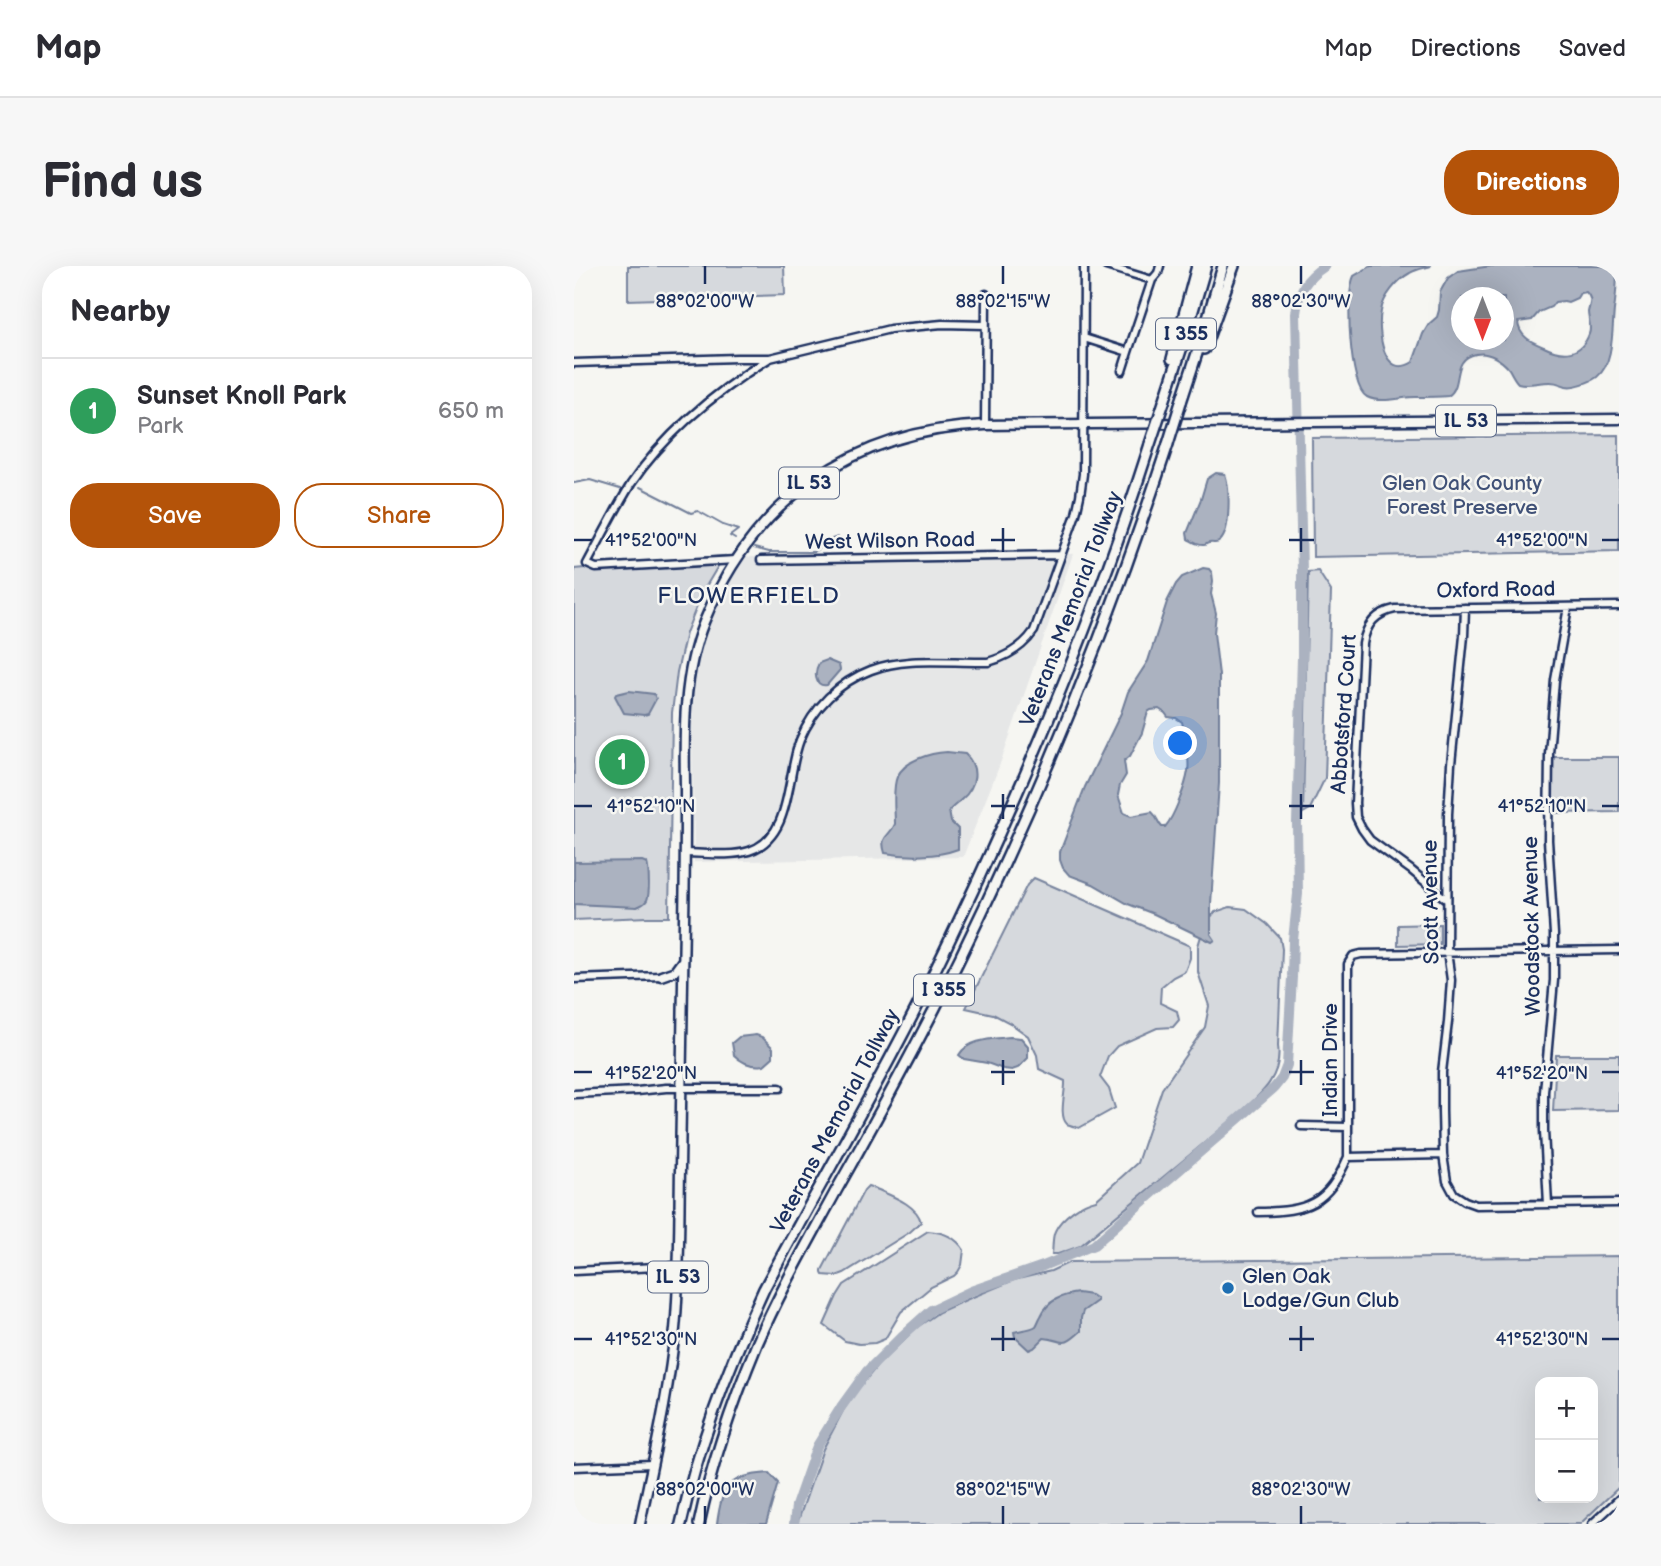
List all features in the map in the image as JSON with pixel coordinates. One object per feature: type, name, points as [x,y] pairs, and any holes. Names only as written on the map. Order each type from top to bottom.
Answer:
[{"type":"highway","points":[[1165,399],[1166,381],[1197,266]]},
{"type":"highway","name":"Veterans Memorial Tollway","points":[[681,1524],[709,1422],[742,1336],[769,1278],[919,1002],[1007,817],[1054,706],[1129,510],[1206,266]]},
{"type":"highway","name":"Veterans Memorial Tollway","points":[[699,1524],[730,1412],[758,1342],[807,1244],[934,1010],[1013,844],[1070,711],[1130,559],[1223,266]]},
{"type":"highway","points":[[1188,379],[1196,368],[1212,330],[1234,266]]},
{"type":"main road","name":"IL 53","points":[[640,1524],[672,1358],[678,1266],[685,853],[684,727],[688,682],[694,652],[714,598],[736,560],[760,527],[784,503],[836,465],[871,448],[910,435],[950,428],[985,425],[1619,419]]},
{"type":"main road","points":[[661,976],[675,971],[683,960]]},
{"type":"main road","points":[[661,976],[675,980],[682,986]]},
{"type":"street","points":[[685,853],[750,850],[775,832],[783,814],[799,743],[807,725],[825,699],[853,679],[872,670],[896,664],[988,662],[1010,653],[1030,637],[1037,624],[1080,496],[1083,474],[1084,266]]},
{"type":"street","points":[[1107,266],[1152,280]]},
{"type":"street","points":[[1122,371],[1152,280],[1160,266]]},
{"type":"street","points":[[985,425],[986,294]]},
{"type":"street","points":[[574,363],[770,358],[890,329],[942,324],[985,325]]},
{"type":"street","points":[[1084,338],[1128,352]]},
{"type":"street","points":[[736,560],[596,568],[587,564],[632,484],[648,463],[702,406],[770,358]]},
{"type":"street","name":"West Wilson Road","points":[[761,561],[1061,555]]},
{"type":"street","name":"Oxford Road","points":[[1375,618],[1395,609],[1619,606]]},
{"type":"street","name":"Woodstock Avenue","points":[[1548,1204],[1544,1131],[1553,1007],[1554,934],[1548,840],[1549,754],[1555,680],[1568,607]]},
{"type":"street","name":"Scott Avenue","points":[[1465,608],[1462,667],[1450,776],[1446,857],[1447,952],[1451,980],[1442,1072],[1443,1155],[1447,1181],[1454,1194],[1465,1201],[1476,1205],[1548,1204]]},
{"type":"street","name":"Abbotsford Court","points":[[1375,618],[1367,626],[1363,644],[1356,817],[1370,840],[1447,900]]},
{"type":"street","points":[[1447,952],[1619,950]]},
{"type":"street","name":"Indian Drive","points":[[1348,1157],[1348,964],[1353,956],[1361,954],[1447,952]]},
{"type":"street","points":[[574,979],[661,976]]},
{"type":"street","points":[[574,1094],[681,1087],[780,1088]]},
{"type":"street","points":[[1301,1126],[1348,1127]]},
{"type":"street","points":[[1258,1212],[1294,1210],[1315,1202],[1336,1181],[1348,1157],[1443,1155]]},
{"type":"street","points":[[1548,1204],[1619,1203]]},
{"type":"street","points":[[574,1271],[678,1266]]},
{"type":"street","points":[[574,1467],[652,1464]]},
{"type":"street","points":[[1592,1524],[1619,1499]]},
{"type":"shaded area","points":[[1371,266],[1431,266],[1415,270],[1400,280],[1391,289],[1382,306],[1380,330],[1384,351],[1395,365],[1403,366],[1413,362],[1423,334],[1437,317],[1440,292],[1448,278],[1458,271],[1491,266],[1616,266],[1612,336],[1607,364],[1597,377],[1586,383],[1569,386],[1550,382],[1526,384],[1518,383],[1499,360],[1490,355],[1476,354],[1463,361],[1453,392],[1448,396],[1373,399],[1361,390],[1356,377],[1350,340],[1351,286],[1354,276]],"holes":[[[1580,293],[1588,294],[1590,331],[1586,341],[1576,350],[1564,353],[1551,350],[1531,341],[1521,332],[1518,322],[1532,320],[1555,302],[1568,302],[1577,298]]]},
{"type":"shaded area","points":[[1216,473],[1225,474],[1227,480],[1229,498],[1226,528],[1220,541],[1200,545],[1188,539],[1187,533],[1207,479]]},
{"type":"shaded area","points":[[1073,554],[1000,764],[963,857],[694,862],[692,720],[696,658],[721,593],[742,557]]},
{"type":"shaded area","points":[[1203,568],[1209,569],[1212,573],[1211,594],[1216,613],[1214,633],[1219,675],[1219,783],[1211,904],[1211,934],[1215,940],[1212,942],[1069,875],[1060,860],[1060,852],[1085,787],[1121,713],[1128,692],[1148,661],[1167,602],[1182,577]],"holes":[[[1159,709],[1168,717],[1182,722],[1188,766],[1176,809],[1165,827],[1162,827],[1152,812],[1131,816],[1124,813],[1118,795],[1126,775],[1124,761],[1130,756],[1142,733],[1148,712]]]},
{"type":"shaded area","points":[[827,660],[839,665],[840,670],[827,685],[823,685],[817,681],[816,671],[819,663]]},
{"type":"shaded area","points":[[629,691],[654,694],[656,699],[648,714],[624,713],[615,696]]},
{"type":"shaded area","points":[[947,752],[965,754],[974,771],[973,783],[967,794],[949,811],[951,822],[958,829],[958,849],[922,856],[885,853],[884,839],[895,824],[894,793],[897,777],[912,762]]},
{"type":"shaded area","points":[[574,862],[647,863],[649,882],[648,897],[644,904],[637,907],[574,904]]},
{"type":"shaded area","points":[[756,1035],[773,1048],[773,1057],[764,1065],[748,1064],[734,1055],[732,1043],[739,1037]]},
{"type":"shaded area","points":[[1010,1037],[1021,1038],[1028,1046],[1028,1058],[1018,1068],[1003,1069],[964,1059],[959,1055],[974,1043]]},
{"type":"shaded area","points":[[1078,1293],[1091,1295],[1097,1301],[1083,1311],[1081,1331],[1070,1340],[1063,1342],[1044,1338],[1029,1350],[1015,1337],[1014,1332],[1036,1326],[1044,1310],[1052,1302]]},
{"type":"shaded area","points":[[769,1473],[778,1483],[766,1524],[717,1524],[722,1500],[730,1485],[745,1477]]},
{"type":"green space","points":[[628,266],[784,266],[785,295],[628,300]]},
{"type":"green space","name":"Glen Oak County Forest Preserve","points":[[1619,435],[1619,551],[1313,557],[1312,438]]},
{"type":"green space","points":[[724,556],[702,593],[686,633],[677,672],[672,713],[669,917],[574,920],[574,569]]},
{"type":"green space","points":[[1318,571],[1331,591],[1325,778],[1310,809],[1303,813],[1308,572]]},
{"type":"green space","points":[[1552,757],[1619,757],[1619,812],[1550,813]]},
{"type":"green space","points":[[1034,878],[1190,946],[1190,958],[1185,971],[1161,987],[1160,1003],[1177,1011],[1179,1020],[1173,1027],[1157,1028],[1117,1046],[1108,1056],[1100,1077],[1109,1089],[1115,1108],[1079,1128],[1067,1124],[1064,1120],[1065,1081],[1039,1069],[1037,1055],[1028,1036],[993,1014],[966,1008],[1027,885]]},
{"type":"green space","points":[[1230,907],[1246,909],[1267,924],[1280,938],[1282,949],[1278,1058],[1272,1079],[1259,1096],[1233,1119],[1080,1246],[1052,1254],[1054,1233],[1062,1221],[1078,1207],[1096,1200],[1137,1163],[1162,1089],[1205,1027],[1209,1006],[1198,972],[1198,946],[1204,926],[1215,912]]},
{"type":"green space","points":[[1440,924],[1440,944],[1398,945],[1398,925]]},
{"type":"green space","points":[[1556,1055],[1619,1055],[1619,1110],[1553,1111]]},
{"type":"green space","points":[[868,1186],[908,1205],[921,1222],[910,1232],[844,1273],[836,1276],[823,1275],[822,1270]]},
{"type":"green space","points":[[928,1231],[944,1234],[957,1242],[964,1250],[962,1265],[954,1276],[931,1287],[901,1312],[885,1339],[859,1344],[845,1341],[824,1325],[844,1285]]},
{"type":"green space","points":[[1619,1256],[1619,1487],[1580,1524],[797,1524],[823,1449],[843,1411],[878,1365],[916,1328],[939,1312],[1014,1280],[1051,1271],[1070,1262]]},
{"type":"waterway","points":[[794,1524],[796,1506],[817,1446],[867,1371],[902,1336],[931,1310],[971,1291],[1094,1245],[1274,1088],[1282,1078],[1287,1065],[1298,894],[1302,571],[1296,313],[1304,286],[1325,266]]},
{"type":"waterway","points":[[574,483],[590,480],[620,489]]},
{"type":"waterway","points":[[640,487],[691,513],[698,511],[738,530],[730,536],[735,539]]},
{"type":"waterway","points":[[754,548],[769,552],[814,552],[838,537]]},
{"type":"place","name":"Sunset Knoll Park","points":[[622,762]]},
{"type":"place","name":"Glen Oak Lodge/Gun Club","points":[[1228,1288]]},
{"type":"district","name":"FLOWERFIELD","points":[[749,596]]}]
